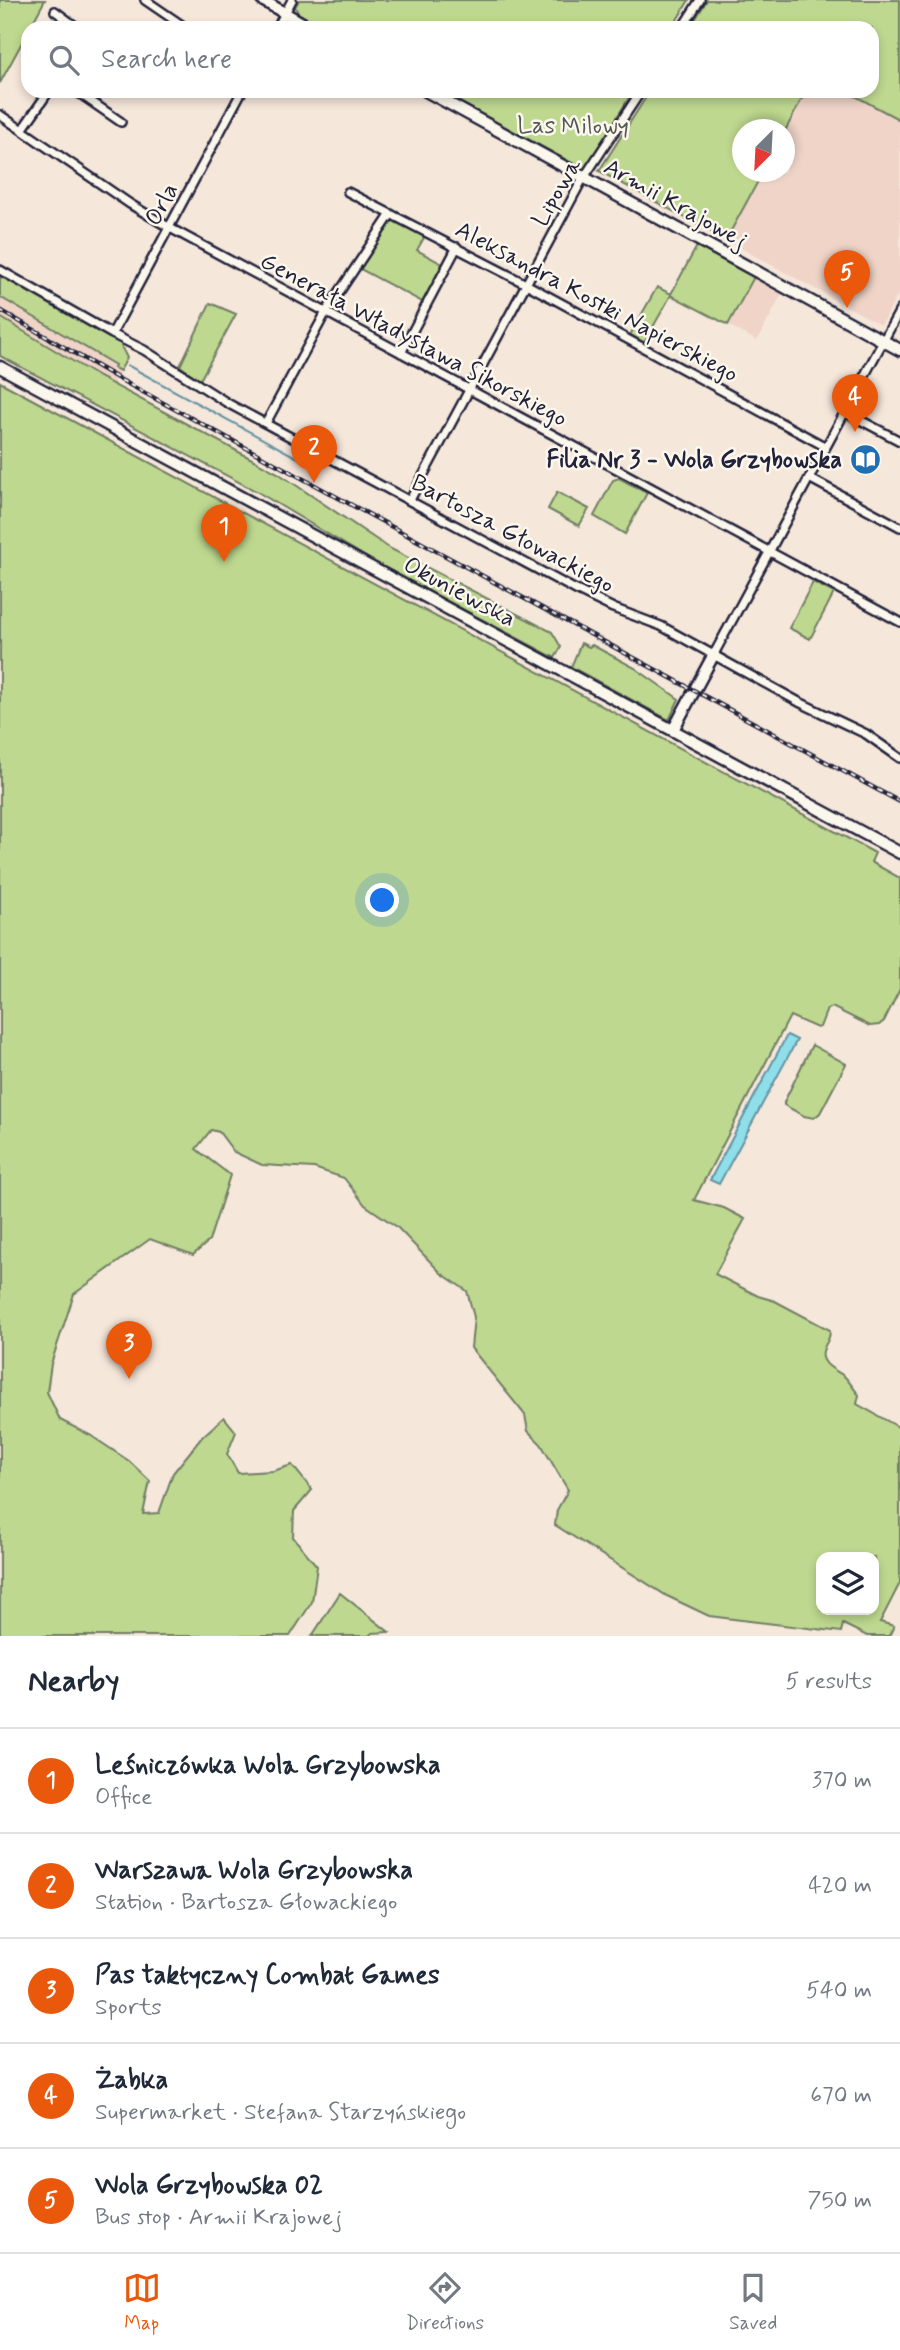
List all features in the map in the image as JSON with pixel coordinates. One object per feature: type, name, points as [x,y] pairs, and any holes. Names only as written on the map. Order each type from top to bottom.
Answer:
[{"type":"main road","points":[[262,0],[298,21]]},
{"type":"main road","name":"Armii Krajowej","points":[[439,98],[885,339],[900,350]]},
{"type":"main road","name":"Armii Krajowej","points":[[885,339],[900,344]]},
{"type":"main road","name":"Okuniewska","points":[[0,367],[900,853]]},
{"type":"main road","points":[[673,730],[714,654]]},
{"type":"street","points":[[145,0],[176,21]]},
{"type":"street","points":[[281,21],[292,0]]},
{"type":"street","points":[[686,21],[700,0]]},
{"type":"street","points":[[55,11],[69,21]]},
{"type":"street","points":[[22,130],[44,98]]},
{"type":"street","points":[[86,98],[121,122]]},
{"type":"street","name":"Orla","points":[[111,334],[238,98]]},
{"type":"street","name":"Lipowa","points":[[410,500],[584,177],[636,98]]},
{"type":"street","name":"Generała Władysława Sikorskiego","points":[[0,115],[130,204],[170,228],[900,622]]},
{"type":"street","name":"Aleksandra Kostki Napierskiego","points":[[348,192],[457,247],[826,447]]},
{"type":"street","points":[[266,423],[326,312],[391,214]]},
{"type":"street","points":[[401,353],[457,247]]},
{"type":"street","name":"Bartosza Głowackiego","points":[[0,270],[150,354],[214,396],[574,589],[613,608],[661,626],[799,702],[866,734],[900,758]]},
{"type":"street","points":[[714,654],[900,310]]},
{"type":"street","points":[[845,412],[900,441]]},
{"type":"street","points":[[809,478],[900,527]]},
{"type":"shaded area","points":[[802,98],[859,98],[900,120],[900,291],[881,325],[726,240],[758,182],[795,182],[795,119],[791,119]]},
{"type":"shaded area","points":[[0,274],[122,342],[121,346],[127,358],[100,408],[0,352]]},
{"type":"shaded area","points":[[754,277],[783,292],[757,341],[728,325]]},
{"type":"green space","points":[[0,0],[45,0],[34,21],[21,21],[21,44],[0,83]]},
{"type":"green space","points":[[299,0],[689,0],[676,21],[309,21],[300,16],[295,7]]},
{"type":"green space","points":[[707,0],[900,0],[900,120],[859,98],[879,98],[879,21],[694,21]]},
{"type":"green space","name":"Las Milowy","points":[[452,98],[629,98],[585,170]]},
{"type":"green space","name":"Las Milowy","points":[[646,98],[802,98],[791,119],[732,119],[732,182],[758,182],[726,240],[599,171]]},
{"type":"green space","points":[[395,220],[425,236],[417,250],[444,265],[424,303],[360,269]]},
{"type":"green space","points":[[697,246],[754,277],[728,325],[671,295],[644,343],[630,335],[657,287],[671,294]]},
{"type":"green space","points":[[0,274],[122,342],[121,346],[127,358],[120,371],[114,368],[115,365],[0,297]]},
{"type":"green space","points":[[210,303],[236,314],[200,380],[180,366]]},
{"type":"green space","points":[[0,317],[99,377],[278,473],[389,548],[552,632],[561,647],[555,658],[376,563],[256,491],[0,356]]},
{"type":"green space","points":[[0,382],[875,853],[871,862],[900,878],[900,989],[884,1021],[870,1026],[832,1007],[827,1009],[820,1027],[817,1028],[790,1016],[694,1200],[724,1208],[745,1219],[715,1274],[830,1330],[823,1351],[826,1363],[850,1383],[859,1395],[857,1404],[900,1428],[900,1583],[880,1622],[894,1626],[889,1636],[867,1636],[843,1624],[841,1632],[709,1616],[667,1596],[555,1525],[557,1510],[568,1490],[541,1444],[528,1431],[525,1415],[471,1348],[474,1317],[467,1291],[441,1273],[397,1227],[365,1205],[344,1178],[314,1168],[262,1165],[234,1152],[219,1132],[211,1130],[196,1149],[230,1175],[209,1241],[193,1255],[150,1239],[74,1294],[51,1364],[47,1392],[60,1420],[90,1435],[129,1461],[150,1481],[143,1514],[159,1513],[173,1473],[202,1437],[224,1417],[236,1432],[227,1454],[238,1473],[273,1471],[292,1465],[312,1490],[294,1511],[293,1537],[317,1566],[312,1602],[290,1636],[0,1636]]},
{"type":"green space","points":[[619,478],[647,493],[625,534],[594,516],[613,480]]},
{"type":"green space","points":[[557,492],[589,509],[579,526],[548,509]]},
{"type":"green space","points":[[813,582],[834,593],[810,639],[789,628]]},
{"type":"green space","points":[[581,643],[589,647],[592,645],[635,668],[679,699],[669,720],[571,667]]},
{"type":"green space","points":[[812,1045],[846,1064],[820,1113],[814,1118],[804,1116],[784,1105]]},
{"type":"green space","points":[[340,1593],[389,1632],[372,1633],[369,1636],[312,1636]]},
{"type":"water","points":[[787,1035],[797,1040],[719,1184],[710,1180]]},
{"type":"waterway","points":[[127,365],[318,469]]},
{"type":"railway","points":[[0,310],[119,379],[900,802]]},
{"type":"place","name":"Wola Grzybowska 02","points":[[847,308]]},
{"type":"place","name":"Żabka","points":[[855,432]]},
{"type":"place","name":"Filia Nr 3 - Wola Grzybowska","points":[[865,459]]},
{"type":"place","name":"Warszawa Wola Grzybowska","points":[[314,483]]},
{"type":"place","name":"Leśniczówka Wola Grzybowska","points":[[224,562]]},
{"type":"place","name":"Pas taktyczny Combat Games","points":[[129,1379]]}]
